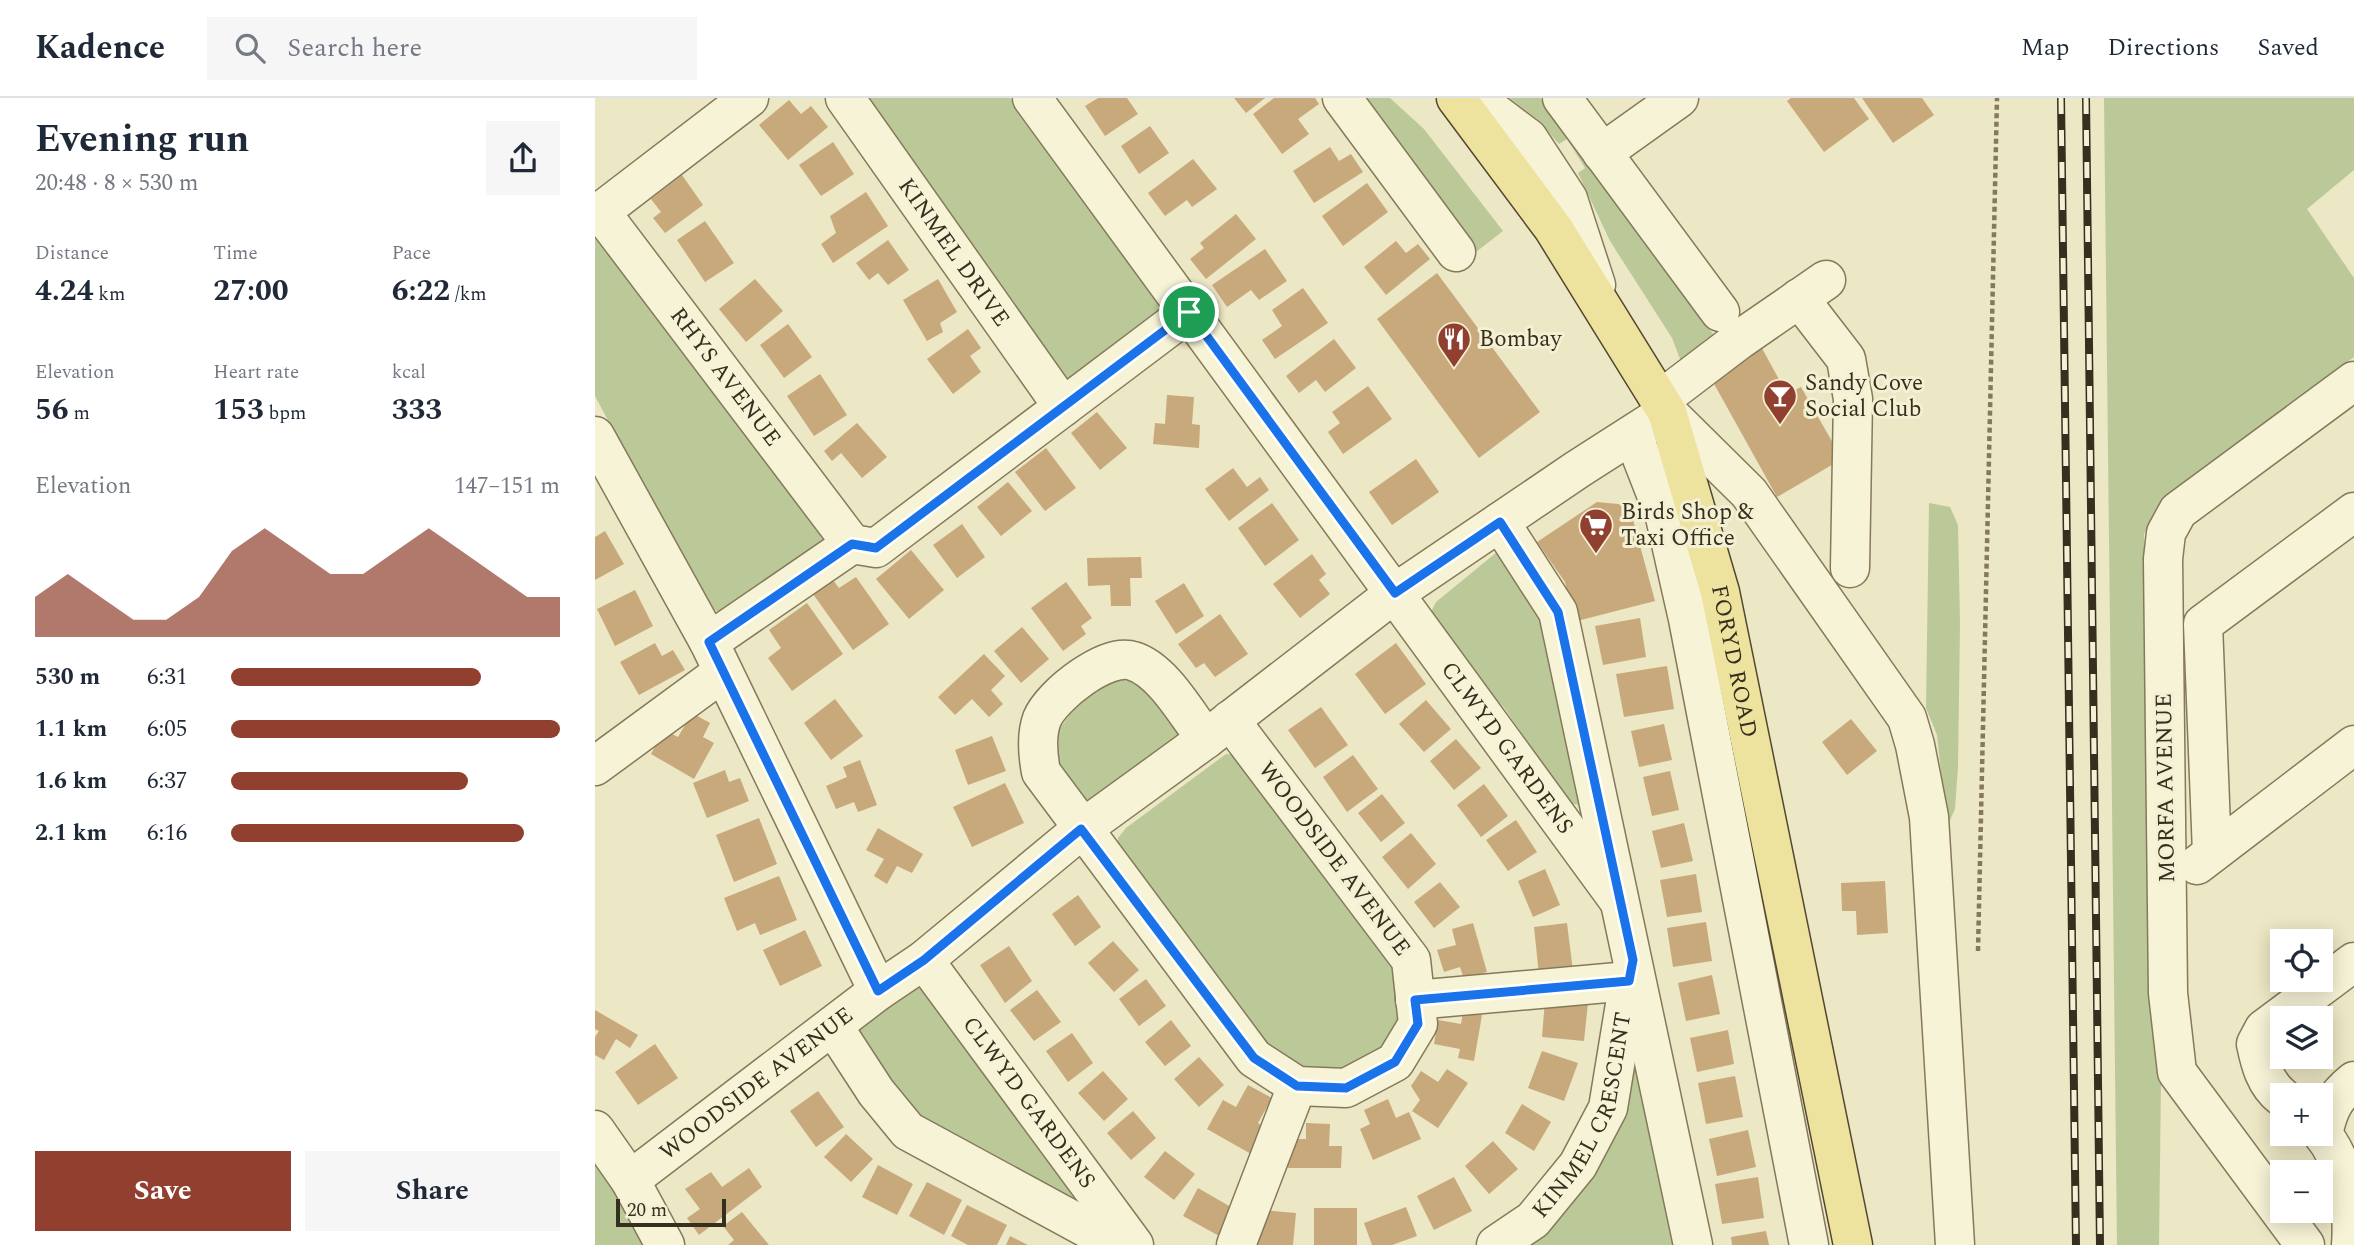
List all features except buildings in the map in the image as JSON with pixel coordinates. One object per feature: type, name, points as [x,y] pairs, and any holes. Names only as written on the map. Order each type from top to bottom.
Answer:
[{"type":"main road","name":"FORYD ROAD","points":[[1468,105],[1553,228],[1664,406],[1720,592],[1853,1245]]},
{"type":"street","points":[[598,213],[748,98]]},
{"type":"street","name":"KINMEL DRIVE","points":[[845,98],[1063,407]]},
{"type":"street","name":"CLWYD GARDENS","points":[[1032,98],[1619,901]]},
{"type":"street","points":[[1342,98],[1456,252]]},
{"type":"street","points":[[1439,98],[1468,105]]},
{"type":"street","points":[[1562,98],[1720,312]]},
{"type":"street","points":[[1602,153],[1679,98]]},
{"type":"street","name":"RHYS AVENUE","points":[[598,213],[852,544]]},
{"type":"street","name":"WOODSIDE AVENUE","points":[[630,1180],[878,991],[924,960],[1081,829],[1218,730],[1395,593],[1633,435],[1739,340],[1813,289],[1846,359],[1853,398],[1850,568]]},
{"type":"street","points":[[595,766],[716,657],[852,544],[876,548],[1189,312]]},
{"type":"street","name":"MORFA AVENUE","points":[[2305,1245],[2177,1072],[2168,993],[2163,559],[2166,533],[2178,511],[2354,381]]},
{"type":"street","points":[[1664,406],[1749,493],[1907,718],[1929,817],[1936,969],[1955,1245]]},
{"type":"street","points":[[1633,435],[1665,517],[1688,619],[1809,1245]]},
{"type":"street","points":[[595,436],[716,657],[878,991]]},
{"type":"street","points":[[2212,853],[2203,624],[2354,512]]},
{"type":"street","name":"CLWYD GARDENS","points":[[1500,522],[1558,612],[1619,901],[1631,971],[1693,1245]]},
{"type":"street","name":"WOODSIDE AVENUE","points":[[1132,660],[1155,672],[1218,730],[1411,960],[1418,1024],[1395,1062],[1346,1088],[1297,1086],[1254,1058],[1081,829],[1041,772],[1038,751],[1042,718],[1075,681],[1115,661],[1132,660]]},
{"type":"street","points":[[2167,887],[2354,745]]},
{"type":"street","name":"CLWYD GARDENS","points":[[924,960],[1134,1245]]},
{"type":"street","points":[[2270,1083],[2261,1069],[2256,1044],[2264,1029],[2354,962]]},
{"type":"street","points":[[1415,1000],[1631,971]]},
{"type":"street","name":"KINMEL CRESCENT","points":[[1496,1245],[1533,1220],[1578,1165],[1608,1108],[1631,971]]},
{"type":"street","name":"CLWYD GARDENS","points":[[833,1026],[876,1092],[908,1130],[1118,1245]]},
{"type":"street","points":[[2333,1103],[2342,1090],[2354,1081]]},
{"type":"street","points":[[1236,1245],[1297,1086]]},
{"type":"street","points":[[595,1130],[630,1180],[665,1245]]},
{"type":"street","points":[[2330,1146],[2343,1168],[2353,1221],[2352,1238]]},
{"type":"path","points":[[1978,952],[1997,98]]},
{"type":"green space","points":[[858,98],[1010,98],[1163,301],[1159,317],[1071,381],[1060,380]]},
{"type":"green space","points":[[1360,98],[1390,98],[1424,129],[1503,231],[1476,252]]},
{"type":"green space","points":[[1510,98],[1540,98],[1716,338],[1682,364],[1672,338],[1610,241],[1578,173],[1585,168],[1567,139],[1559,144],[1537,119]]},
{"type":"green space","points":[[2104,98],[2354,98],[2354,170],[2307,209],[2354,278],[2354,357],[2191,476],[2157,507],[2144,534],[2152,991],[2161,1079],[2159,1245],[2117,1245]]},
{"type":"green space","points":[[595,229],[826,537],[817,548],[719,612],[707,606],[595,396]]},
{"type":"green space","points":[[1929,503],[1950,507],[1958,525],[1958,767],[1955,809],[1947,827],[1937,735],[1926,708]]},
{"type":"green space","points":[[1497,552],[1552,637],[1583,805],[1571,804],[1505,709],[1435,628],[1430,614],[1436,602]]},
{"type":"green space","points":[[1131,678],[1145,683],[1185,735],[1090,811],[1058,766],[1055,748],[1059,730],[1070,714],[1099,687],[1113,679]]},
{"type":"green space","points":[[1226,754],[1238,755],[1383,948],[1397,977],[1399,1025],[1386,1047],[1328,1077],[1275,1057],[1118,848],[1118,838],[1126,828]]},
{"type":"green space","points":[[914,987],[924,990],[1086,1196],[1071,1207],[911,1116],[855,1038],[860,1024]]},
{"type":"green space","points":[[1635,1043],[1677,1245],[1531,1245],[1562,1216],[1587,1175]]},
{"type":"green space","points":[[595,1157],[646,1245],[595,1245]]},
{"type":"railway","points":[[2061,98],[2076,1245]]},
{"type":"railway","points":[[2086,98],[2100,1245]]},
{"type":"place","name":"Bombay","points":[[1454,369]]},
{"type":"place","name":"Sandy Cove Social Club","points":[[1780,426]]},
{"type":"place","name":"Birds Shop & Taxi Office","points":[[1596,555]]},
{"type":"route","points":[[1189,312],[1395,593],[1500,522],[1558,612],[1633,960],[1629,981],[1415,1000],[1418,1024],[1395,1062],[1346,1088],[1297,1086],[1254,1058],[1081,829],[924,960],[878,991],[709,642],[852,544],[876,548],[1189,312]]}]
